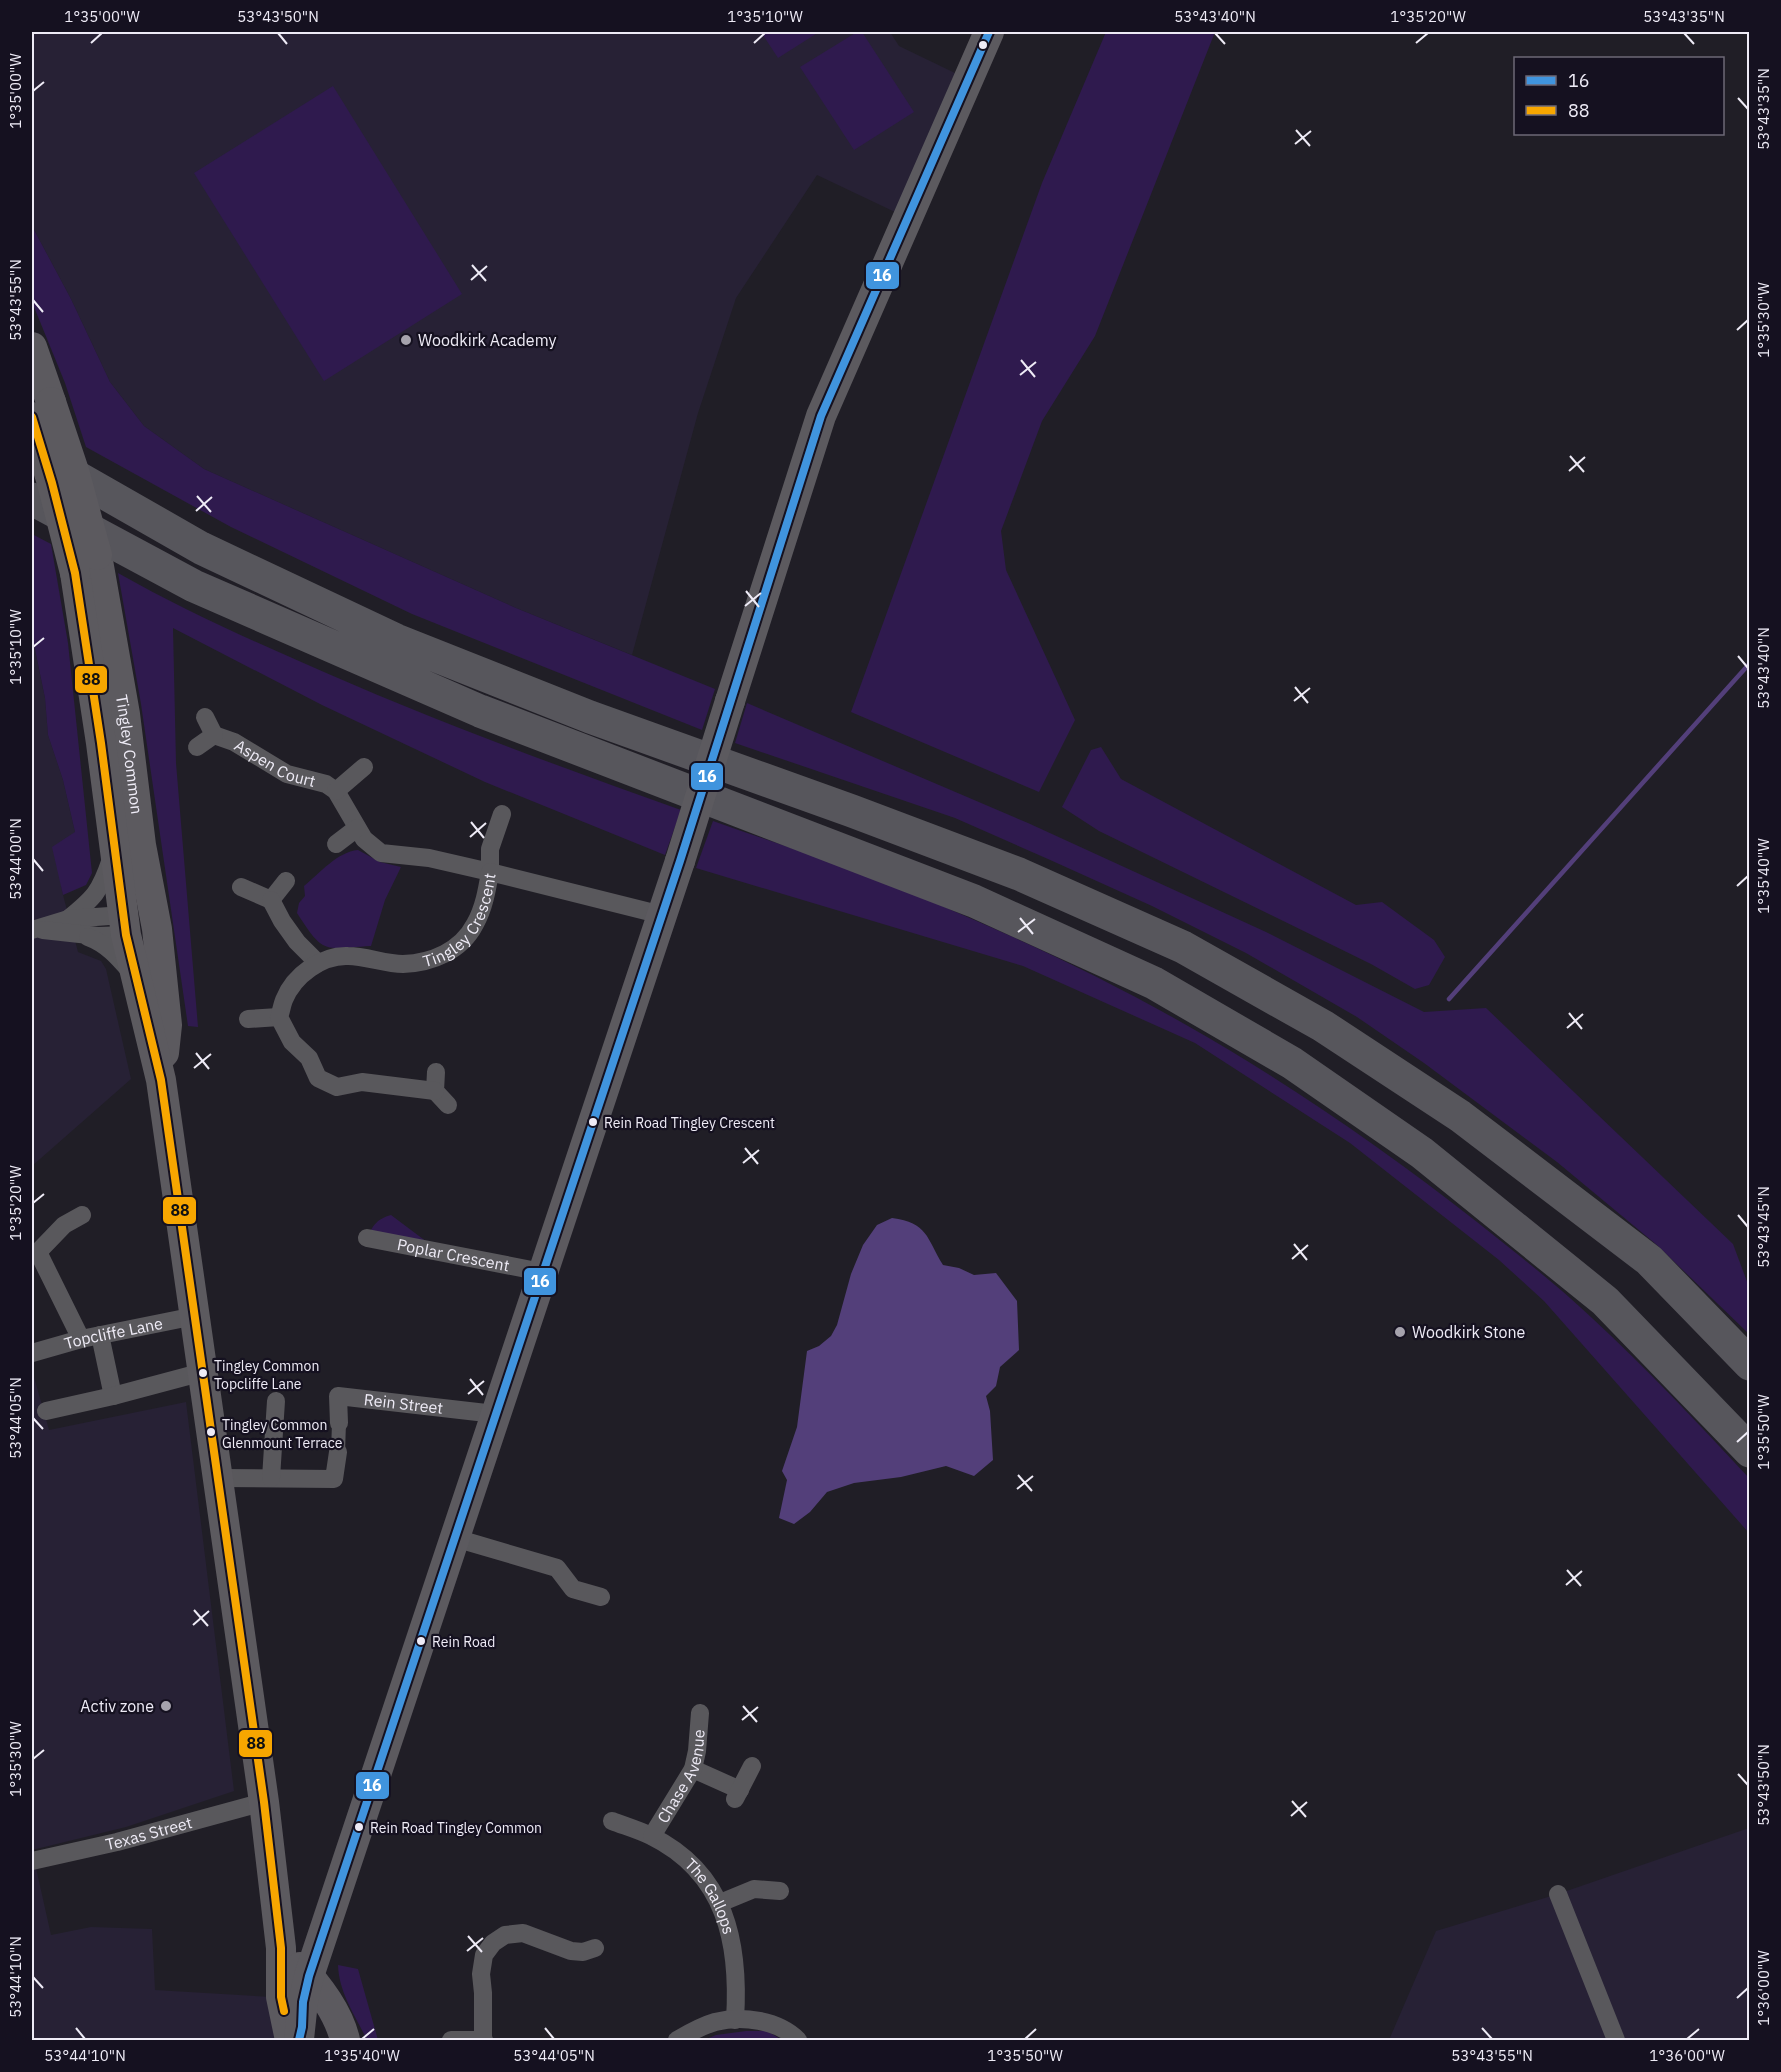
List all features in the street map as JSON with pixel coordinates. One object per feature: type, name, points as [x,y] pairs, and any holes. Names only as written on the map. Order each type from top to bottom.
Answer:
[{"type":"highway","points":[[32,452],[201,548],[396,640],[590,717],[852,811],[1007,870],[1183,947],[1323,1026],[1460,1116],[1649,1260],[1749,1364]]},
{"type":"highway","points":[[32,499],[194,586],[480,711],[974,901],[1154,984],[1292,1063],[1422,1153],[1605,1301],[1749,1450]]},
{"type":"main road","points":[[297,2036],[309,1976],[680,861],[821,417],[989,32]]},
{"type":"main road","name":"Tingley Common","points":[[32,347],[52,483],[86,564],[101,743],[128,847],[135,925],[134,976],[162,1080],[264,1802],[281,1948],[281,1997],[297,2036]]},
{"type":"main road","name":"Tingley Common","points":[[135,925],[166,1025],[162,1080]]},
{"type":"main road","points":[[321,1945],[323,1969],[343,2032]]},
{"type":"main road","points":[[281,1948],[309,1976],[343,2032]]},
{"type":"main road","points":[[297,2036],[315,2016],[343,2032]]},
{"type":"street","name":"Aspen Court","points":[[205,717],[213,735],[234,742],[287,774],[326,784],[336,791],[364,839],[381,853],[429,858],[490,872]]},
{"type":"street","name":"Aspen Court","points":[[198,747],[213,735]]},
{"type":"street","name":"Aspen Court","points":[[336,791],[364,767]]},
{"type":"street","points":[[490,872],[490,849],[502,814]]},
{"type":"street","points":[[336,844],[357,828]]},
{"type":"street","points":[[33,930],[68,919],[91,900],[128,847]]},
{"type":"street","name":"Tingley Crescent","points":[[279,1017],[284,1000],[296,979],[318,963],[346,956],[401,964],[441,956],[460,945],[475,926],[484,902],[490,872],[662,915]]},
{"type":"street","points":[[271,900],[286,881]]},
{"type":"street","points":[[241,887],[271,900],[297,942],[318,963]]},
{"type":"street","points":[[68,919],[135,925]]},
{"type":"street","points":[[33,930],[79,934],[135,925]]},
{"type":"street","points":[[79,934],[105,945],[134,976]]},
{"type":"street","points":[[248,1018],[279,1017],[292,1042],[309,1058],[318,1078],[337,1087],[362,1082],[435,1091],[448,1105]]},
{"type":"street","points":[[435,1091],[436,1071]]},
{"type":"street","points":[[81,1339],[38,1252],[64,1225],[82,1215]]},
{"type":"street","name":"Poplar Crescent","points":[[367,1238],[542,1272]]},
{"type":"street","name":"Topcliffe Lane","points":[[32,1353],[81,1339],[195,1316]]},
{"type":"street","points":[[100,1335],[113,1396]]},
{"type":"street","points":[[46,1411],[203,1372]]},
{"type":"street","name":"Rein Street","points":[[339,1423],[338,1396],[495,1414]]},
{"type":"street","points":[[271,1478],[276,1401]]},
{"type":"street","points":[[218,1478],[334,1479],[339,1423]]},
{"type":"street","points":[[455,1538],[557,1568],[573,1589],[601,1597]]},
{"type":"street","name":"Chase Avenue","points":[[652,1836],[693,1769],[698,1751],[700,1713]]},
{"type":"street","points":[[693,1769],[737,1796],[752,1766]]},
{"type":"street","name":"Texas Street","points":[[32,1861],[117,1842],[264,1802]]},
{"type":"street","name":"The Gallops","points":[[612,1821],[652,1836],[695,1868],[710,1884],[720,1903],[729,1929],[735,1961],[737,1989],[735,2020]]},
{"type":"street","points":[[720,1903],[754,1889],[780,1891]]},
{"type":"street","points":[[1558,1894],[1616,2040]]},
{"type":"street","points":[[451,2040],[483,2040],[481,1974],[484,1955],[493,1943],[505,1935],[523,1933],[571,1951],[583,1952],[594,1948]]},
{"type":"street","points":[[677,2040],[716,2022],[735,2020],[766,2023],[781,2028],[798,2040]]},
{"type":"shaded area","name":"Woodkirk Academy","points":[[32,32],[890,32],[899,46],[955,73],[895,212],[817,175],[736,298],[698,413],[632,655],[516,608],[204,469],[144,426],[110,382],[71,299],[32,226]]},
{"type":"shaded area","points":[[761,32],[819,32],[778,58]]},
{"type":"shaded area","points":[[857,32],[862,32],[914,112],[854,150],[800,67]]},
{"type":"shaded area","points":[[1106,32],[1215,32],[1095,336],[1042,421],[1001,531],[1006,570],[1075,720],[1039,792],[851,712],[1042,183]]},
{"type":"shaded area","points":[[333,86],[462,294],[324,381],[194,173]]},
{"type":"shaded area","points":[[32,226],[71,299],[110,382],[144,426],[204,469],[516,608],[715,689],[702,730],[412,614],[231,527],[86,447],[65,383],[32,302]]},
{"type":"shaded area","points":[[32,534],[51,544],[68,643],[92,873],[86,885],[63,895],[52,847],[75,832],[63,780],[48,735],[45,698],[32,635]]},
{"type":"shaded area","points":[[118,573],[207,619],[346,682],[488,739],[681,810],[665,855],[485,782],[322,705],[173,628],[176,763],[198,1027],[188,1026],[141,704]]},
{"type":"shaded area","points":[[32,635],[45,698],[48,735],[63,780],[75,832],[61,885],[63,895],[78,952],[101,961],[106,969],[131,1079],[32,1166]]},
{"type":"shaded area","points":[[747,703],[1028,823],[1266,932],[1424,1012],[1486,1008],[1733,1244],[1749,1287],[1749,1334],[1657,1245],[1557,1162],[1424,1063],[1357,1017],[1246,953],[1152,906],[955,818],[735,743]]},
{"type":"shaded area","points":[[1101,747],[1121,779],[1356,905],[1382,902],[1434,940],[1445,957],[1429,985],[1415,989],[1371,964],[1099,831],[1062,807],[1091,750]]},
{"type":"shaded area","points":[[713,821],[866,875],[989,926],[1070,964],[1150,1005],[1226,1048],[1336,1119],[1442,1195],[1536,1269],[1578,1305],[1652,1377],[1749,1478],[1749,1533],[1544,1301],[1499,1260],[1350,1143],[1195,1043],[1023,966],[696,868]]},
{"type":"shaded area","points":[[358,850],[380,862],[401,867],[385,900],[371,946],[334,948],[326,946],[313,936],[297,913],[299,903],[305,896],[304,886],[336,859]]},
{"type":"shaded area","points":[[391,1215],[443,1254],[367,1238],[376,1223]]},
{"type":"shaded area","points":[[892,1218],[913,1224],[925,1233],[943,1265],[959,1268],[974,1275],[996,1273],[1017,1301],[1019,1350],[1000,1367],[996,1386],[986,1396],[990,1411],[993,1460],[974,1476],[946,1466],[901,1477],[854,1483],[827,1492],[810,1512],[794,1524],[779,1518],[787,1480],[782,1471],[797,1427],[807,1351],[819,1346],[831,1336],[837,1325],[851,1274],[863,1245],[877,1225]]},
{"type":"shaded area","points":[[32,1370],[49,1430],[186,1402],[234,1791],[126,1827],[32,1850]]},
{"type":"shaded area","points":[[1749,1828],[1749,2040],[1389,2040],[1436,1931],[1558,1894]]},
{"type":"shaded area","points":[[32,1850],[51,1935],[91,1927],[152,1929],[155,1990],[271,1997],[277,2040],[32,2040]]},
{"type":"shaded area","points":[[338,1965],[358,1969],[378,2040],[367,2040],[344,1994]]},
{"type":"shaded area","points":[[767,2031],[782,2040],[704,2040],[716,2035]]},
{"type":"waterway","points":[[1449,999],[1750,663]]},
{"type":"transit line","name":"16","points":[[299,2040],[303,2002],[309,1976],[680,861],[821,416],[989,32]]},
{"type":"transit line","name":"88","points":[[32,417],[75,573],[101,743],[126,935],[161,1080],[264,1802],[281,1948],[281,1997],[284,2011]]},
{"type":"place","name":"Woodkirk Academy","points":[[406,340]]},
{"type":"place","name":"Rein Road Tingley Crescent","points":[[593,1122]]},
{"type":"place","name":"Woodkirk Stone","points":[[1400,1332]]},
{"type":"place","name":"Tingley Common Topcliffe Lane","points":[[203,1373]]},
{"type":"place","name":"Tingley Common Glenmount Terrace","points":[[211,1432]]},
{"type":"place","name":"Rein Road","points":[[421,1641]]},
{"type":"place","name":"Activ zone","points":[[166,1706]]},
{"type":"place","name":"Rein Road Tingley Common","points":[[359,1827]]}]
